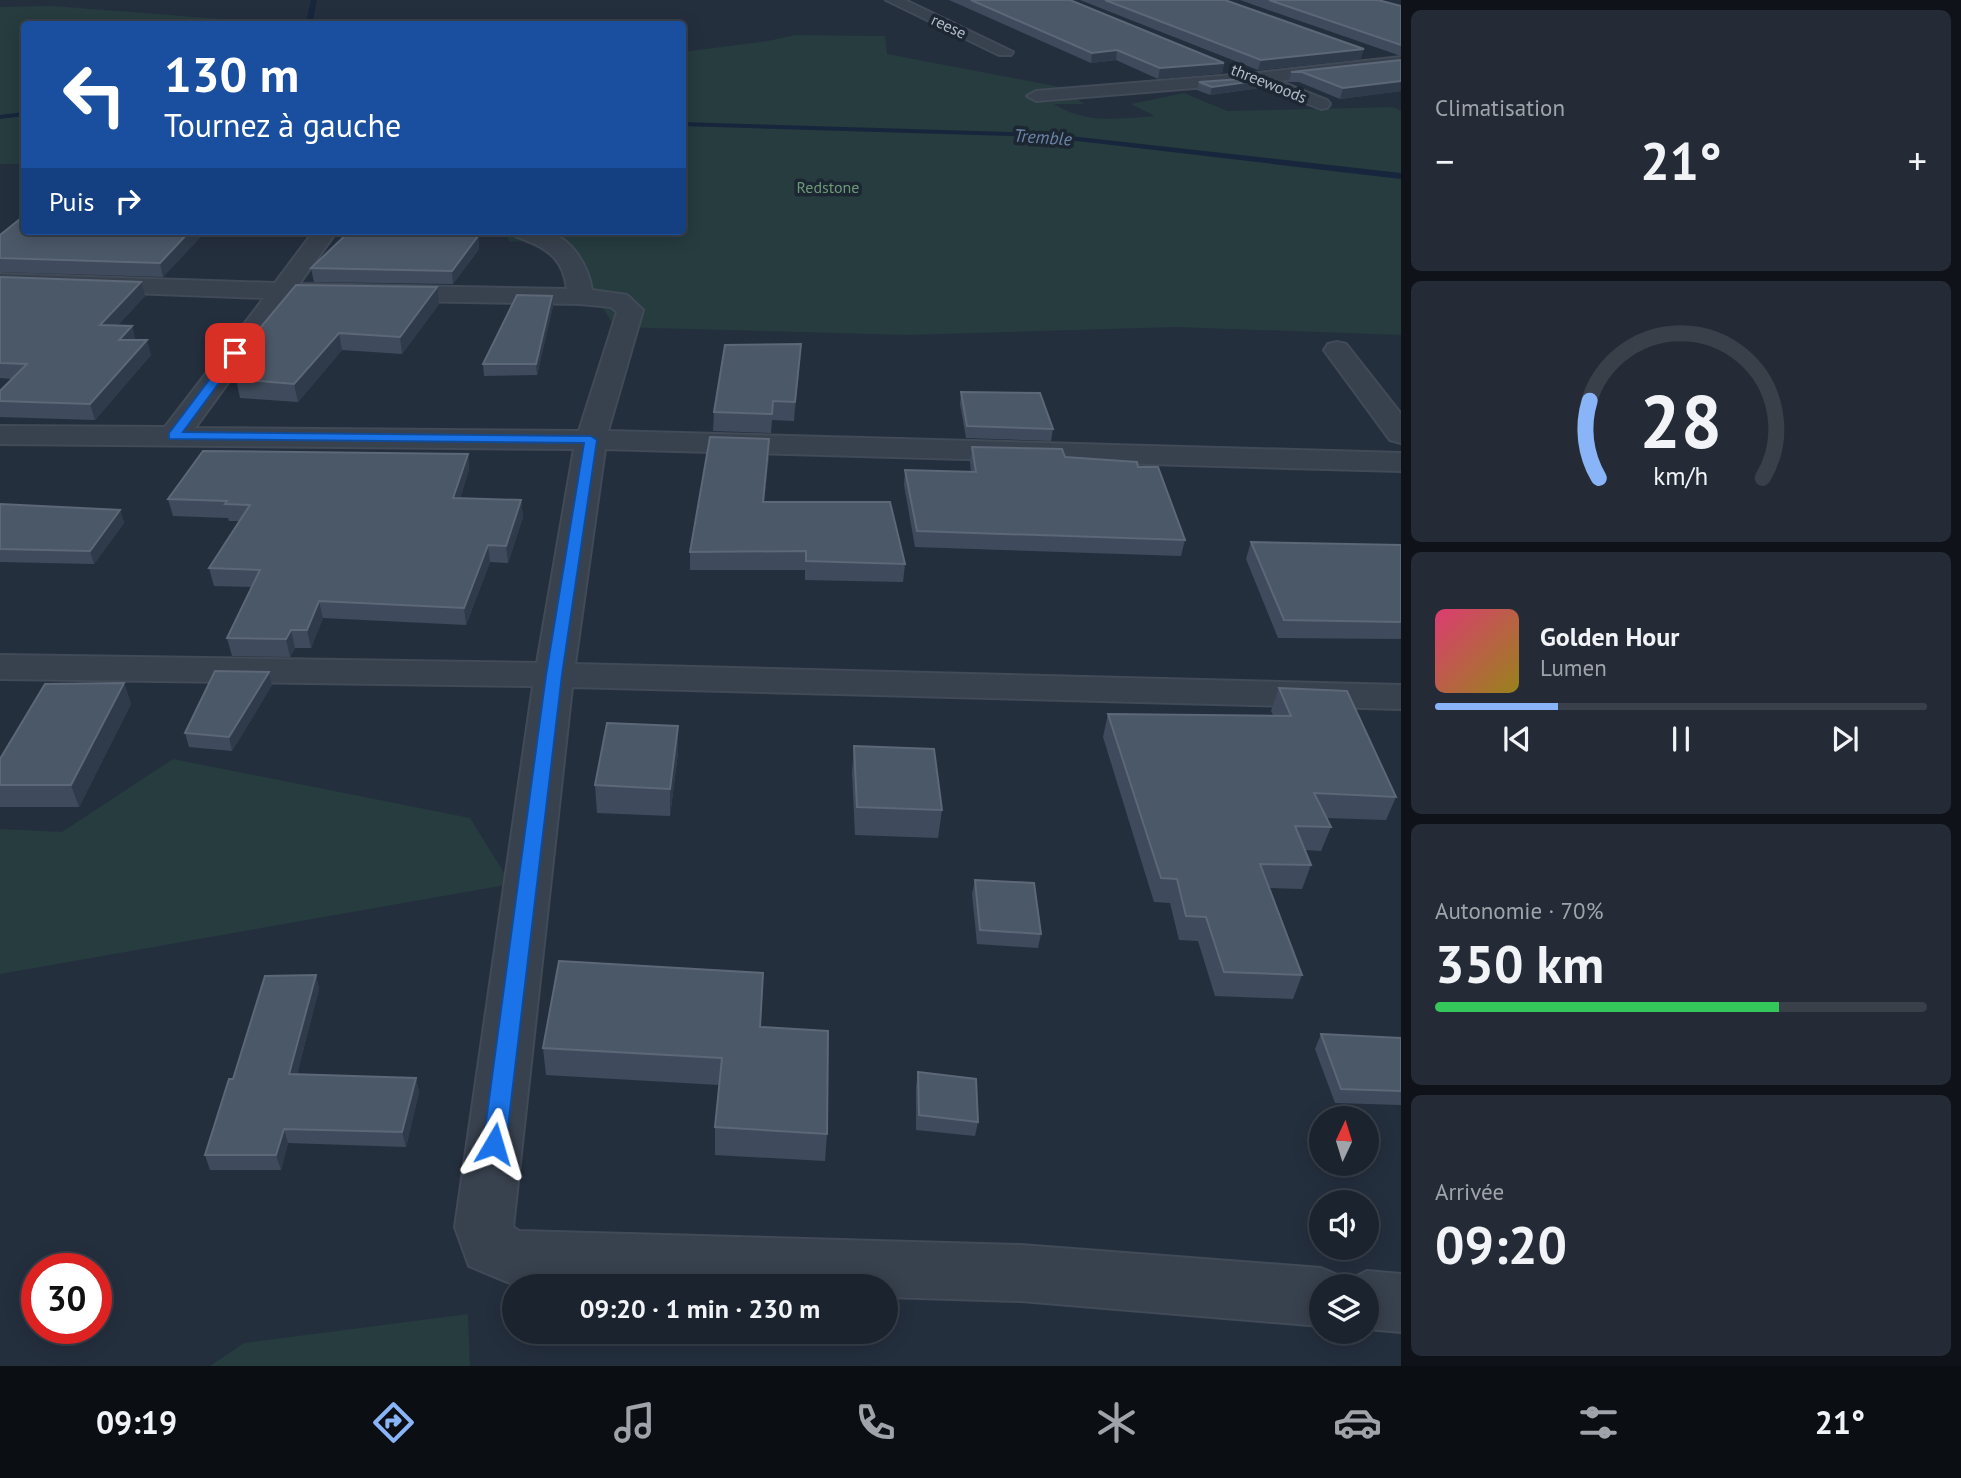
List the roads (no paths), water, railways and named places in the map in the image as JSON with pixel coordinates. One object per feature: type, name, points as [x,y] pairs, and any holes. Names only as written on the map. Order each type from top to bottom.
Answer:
[{"type":"street","name":"reese","points":[[892,0],[1005,52]]},
{"type":"street","points":[[1358,50],[1399,63]]},
{"type":"street","name":"threewoods","points":[[1220,63],[1321,104]]},
{"type":"street","points":[[1036,96],[1399,63]]},
{"type":"street","points":[[174,436],[323,235]]},
{"type":"street","points":[[534,235],[558,246],[579,271],[580,297]]},
{"type":"street","points":[[0,281],[282,291],[580,297],[618,300],[630,310],[591,440],[554,675],[484,1227],[490,1247],[518,1259],[1021,1273],[1309,1296]]},
{"type":"street","points":[[1337,350],[1401,435]]},
{"type":"street","points":[[0,435],[591,440],[1401,462]]},
{"type":"street","points":[[0,667],[554,675],[1401,697]]},
{"type":"street","points":[[1379,1301],[1401,1303]]},
{"type":"waterway","points":[[310,21],[314,0]]},
{"type":"waterway","name":"Tremble","points":[[0,117],[21,114]]},
{"type":"waterway","name":"Tremble","points":[[686,124],[1043,135],[1401,176]]},
{"type":"park label","name":"Redstone","points":[[828,187]]}]
